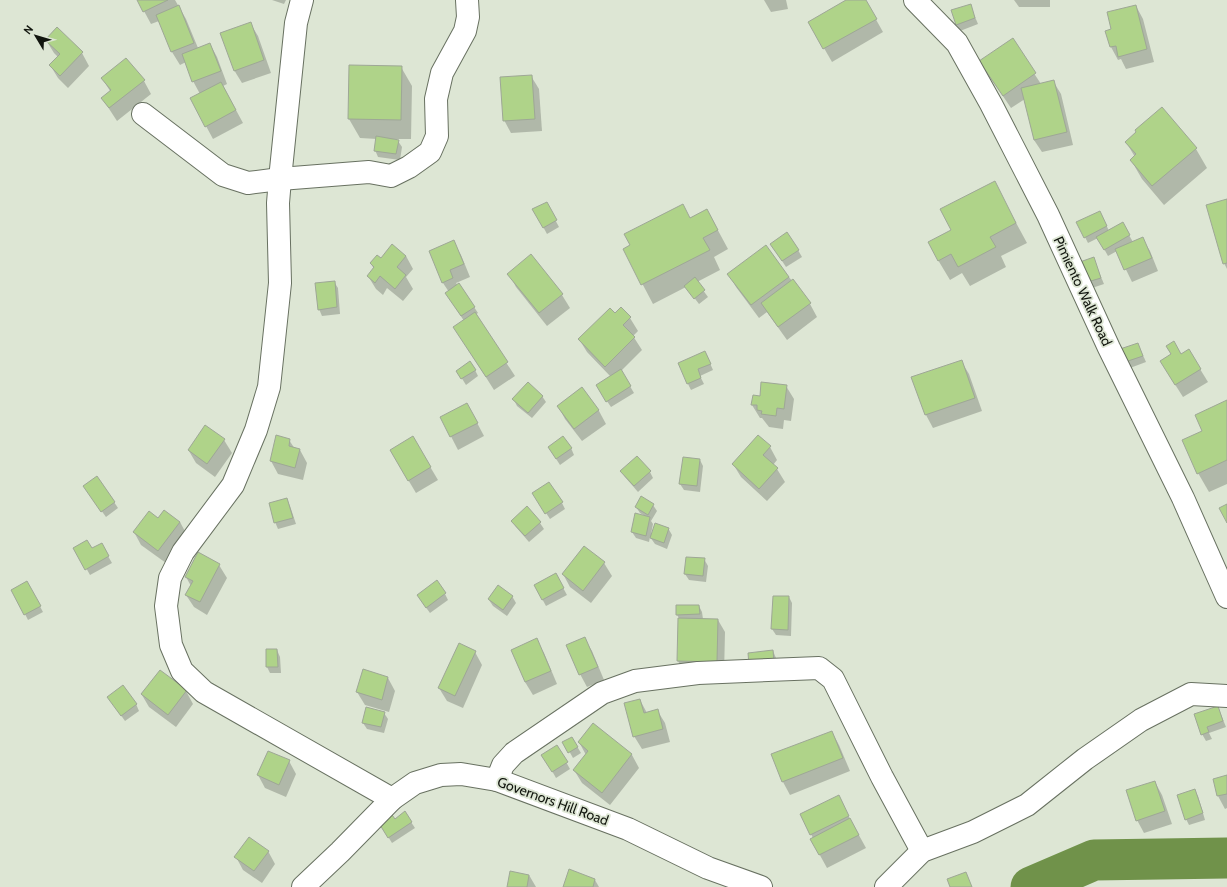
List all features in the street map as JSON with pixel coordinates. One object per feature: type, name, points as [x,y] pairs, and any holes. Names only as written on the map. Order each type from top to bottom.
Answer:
[{"type":"street","points":[[302,0],[296,23],[280,179],[278,204],[280,284],[269,387],[256,430],[233,485],[183,552],[170,578],[166,606],[171,645],[182,671],[204,692],[392,799]]},
{"type":"street","points":[[143,114],[223,175],[248,183],[369,172],[391,176],[409,167],[430,152],[437,136],[436,99],[442,73],[465,31],[468,17],[467,0]]},
{"type":"street","name":"Pimiento Walk Road","points":[[915,0],[957,43],[991,104],[1048,215],[1108,348],[1183,498],[1227,597]]},
{"type":"street","points":[[497,780],[503,766],[514,753],[602,694],[635,681],[698,673],[819,668],[833,679],[885,784],[922,851]]},
{"type":"street","points":[[886,887],[922,851],[973,832],[1027,805],[1085,759],[1148,717],[1191,694],[1227,696]]},
{"type":"street","name":"Governors Hill Road","points":[[303,887],[392,799],[415,783],[441,775],[461,774],[497,780],[628,829],[708,868],[761,887]]},
{"type":"building","points":[[137,0],[168,0],[143,12]]},
{"type":"building","points":[[846,0],[866,0],[877,19],[823,49],[808,22]]},
{"type":"building","points":[[971,4],[975,18],[956,25],[951,10]]},
{"type":"building","points":[[179,5],[194,43],[171,52],[156,15]]},
{"type":"building","points":[[1136,5],[1147,49],[1118,57],[1116,46],[1110,47],[1105,31],[1111,29],[1107,12]]},
{"type":"building","points":[[251,22],[264,60],[234,71],[220,33]]},
{"type":"building","points":[[57,27],[83,52],[60,76],[49,65],[60,54],[45,40]]},
{"type":"building","points":[[1013,38],[1036,73],[1003,96],[979,61]]},
{"type":"building","points":[[210,43],[221,71],[192,82],[182,54]]},
{"type":"building","points":[[126,58],[145,80],[109,108],[101,98],[111,90],[101,78]]},
{"type":"building","points":[[349,65],[402,66],[401,120],[348,119]]},
{"type":"building","points":[[532,75],[535,119],[503,121],[500,77]]},
{"type":"building","points":[[1054,80],[1067,132],[1034,140],[1021,88]]},
{"type":"building","points":[[221,82],[236,110],[205,127],[190,98]]},
{"type":"building","points":[[1162,107],[1197,148],[1152,186],[1130,160],[1136,154],[1125,142],[1136,132],[1135,130]]},
{"type":"building","points":[[376,136],[399,140],[396,154],[374,151]]},
{"type":"building","points":[[995,181],[1016,223],[990,237],[996,247],[958,267],[951,254],[938,261],[928,242],[951,230],[940,209]]},
{"type":"building","points":[[1227,199],[1227,263],[1223,264],[1206,205]]},
{"type":"building","points":[[547,202],[557,220],[543,228],[532,209]]},
{"type":"building","points":[[683,204],[690,218],[707,209],[718,230],[703,238],[710,250],[641,285],[623,249],[630,245],[624,234]]},
{"type":"building","points":[[1100,211],[1107,226],[1084,238],[1076,222]]},
{"type":"building","points":[[1123,222],[1130,235],[1104,250],[1096,237]]},
{"type":"building","points":[[787,232],[799,250],[782,261],[770,244]]},
{"type":"building","points":[[1143,237],[1152,258],[1124,270],[1115,249]]},
{"type":"building","points":[[454,240],[464,264],[450,270],[453,278],[442,283],[429,251]]},
{"type":"building","points":[[392,244],[406,256],[397,267],[406,275],[395,289],[380,276],[375,283],[367,276],[374,267],[370,263],[377,255],[381,258]]},
{"type":"building","points":[[766,245],[789,277],[751,305],[727,274]]},
{"type":"building","points":[[531,254],[563,294],[539,313],[507,274]]},
{"type":"building","points":[[1094,257],[1101,278],[1084,283],[1077,263]]},
{"type":"building","points":[[695,277],[705,290],[694,299],[684,286]]},
{"type":"building","points":[[793,279],[811,303],[778,327],[761,303]]},
{"type":"building","points":[[335,281],[337,307],[318,310],[315,283]]},
{"type":"building","points":[[459,283],[475,307],[461,316],[445,293]]},
{"type":"building","points":[[621,307],[631,317],[623,325],[635,337],[605,367],[578,339],[610,308],[615,313]]},
{"type":"building","points":[[475,312],[508,362],[486,377],[453,327]]},
{"type":"building","points":[[1174,341],[1181,354],[1189,349],[1201,369],[1175,385],[1160,361],[1171,354],[1166,346]]},
{"type":"building","points":[[1138,343],[1143,356],[1125,362],[1120,349]]},
{"type":"building","points":[[705,351],[711,364],[698,369],[701,378],[687,384],[678,363]]},
{"type":"building","points":[[962,360],[975,398],[925,415],[911,377]]},
{"type":"building","points":[[470,361],[476,370],[461,379],[456,371]]},
{"type":"building","points":[[621,369],[631,386],[606,402],[596,385]]},
{"type":"building","points":[[528,382],[543,396],[528,413],[512,399]]},
{"type":"building","points":[[761,382],[787,385],[784,409],[777,408],[776,416],[761,414],[762,411],[757,410],[757,405],[751,405],[753,395],[760,396]]},
{"type":"building","points":[[582,387],[599,410],[574,429],[557,406]]},
{"type":"building","points":[[1227,400],[1227,460],[1197,474],[1182,440],[1202,431],[1195,415]]},
{"type":"building","points":[[467,403],[478,423],[450,437],[440,417]]},
{"type":"building","points":[[205,425],[225,439],[207,464],[188,450]]},
{"type":"building","points":[[276,435],[290,439],[289,446],[300,449],[295,468],[270,461]]},
{"type":"building","points":[[758,435],[771,446],[763,455],[778,468],[759,489],[732,464]]},
{"type":"building","points":[[413,436],[431,467],[408,481],[390,450]]},
{"type":"building","points":[[563,436],[572,448],[556,459],[548,447]]},
{"type":"building","points":[[637,456],[651,471],[634,486],[620,471]]},
{"type":"building","points":[[683,457],[700,459],[697,486],[679,484]]},
{"type":"building","points":[[97,476],[115,502],[101,512],[83,486]]},
{"type":"building","points":[[549,482],[563,502],[545,514],[532,493]]},
{"type":"building","points":[[641,496],[654,504],[648,515],[635,507]]},
{"type":"building","points":[[287,498],[293,518],[274,523],[269,503]]},
{"type":"building","points":[[1227,504],[1227,523],[1219,508]]},
{"type":"building","points":[[527,506],[541,522],[525,536],[511,521]]},
{"type":"building","points":[[164,510],[180,522],[158,551],[133,532],[149,511],[158,518]]},
{"type":"building","points":[[635,513],[650,517],[646,536],[631,532]]},
{"type":"building","points":[[655,523],[669,528],[664,543],[650,538]]},
{"type":"building","points":[[87,540],[92,548],[102,543],[109,556],[85,570],[73,548]]},
{"type":"building","points":[[584,546],[605,562],[583,591],[562,574]]},
{"type":"building","points":[[198,552],[220,564],[200,602],[185,595],[193,581],[185,577]]},
{"type":"building","points":[[686,557],[705,558],[703,576],[684,574]]},
{"type":"building","points":[[556,573],[564,588],[542,600],[534,585]]},
{"type":"building","points":[[437,580],[446,593],[426,608],[417,595]]},
{"type":"building","points":[[27,581],[41,606],[24,615],[11,590]]},
{"type":"building","points":[[498,585],[513,596],[503,610],[488,599]]},
{"type":"building","points":[[773,596],[789,596],[788,630],[771,629]]},
{"type":"building","points":[[676,605],[699,605],[700,614],[676,615]]},
{"type":"building","points":[[678,618],[718,619],[717,662],[677,661]]},
{"type":"building","points":[[585,637],[598,667],[579,675],[566,645]]},
{"type":"building","points":[[537,638],[551,671],[525,682],[511,650]]},
{"type":"building","points":[[459,643],[476,651],[455,696],[438,688]]},
{"type":"building","points":[[266,649],[277,649],[278,667],[266,667]]},
{"type":"building","points":[[773,650],[774,662],[749,665],[748,653]]},
{"type":"building","points":[[363,669],[388,677],[382,700],[356,692]]},
{"type":"building","points":[[160,670],[187,690],[168,715],[141,694]]},
{"type":"building","points":[[123,685],[137,704],[121,716],[107,697]]},
{"type":"building","points":[[640,699],[644,713],[658,709],[663,729],[633,737],[624,703]]},
{"type":"building","points":[[1218,706],[1223,721],[1207,727],[1209,732],[1201,735],[1194,714]]},
{"type":"building","points":[[366,707],[385,712],[381,727],[362,723]]},
{"type":"building","points":[[593,723],[632,754],[602,793],[573,770],[588,751],[578,742]]},
{"type":"building","points":[[832,731],[843,758],[782,782],[771,754]]},
{"type":"building","points":[[572,737],[578,747],[568,753],[562,742]]},
{"type":"building","points":[[557,745],[568,762],[552,772],[541,755]]},
{"type":"building","points":[[268,751],[290,760],[279,785],[257,775]]},
{"type":"building","points":[[1227,775],[1227,794],[1217,796],[1213,779]]},
{"type":"building","points":[[1155,781],[1165,811],[1136,821],[1126,790]]},
{"type":"building","points":[[1195,789],[1203,813],[1185,820],[1177,795]]},
{"type":"building","points":[[839,795],[849,816],[810,835],[800,814]]},
{"type":"building","points":[[405,811],[412,822],[388,838],[377,820],[390,812],[395,819]]},
{"type":"building","points":[[850,818],[859,835],[819,855],[810,839]]},
{"type":"building","points":[[249,837],[269,851],[254,871],[234,857]]},
{"type":"building","points":[[569,869],[595,879],[593,887],[563,887]]},
{"type":"building","points":[[510,871],[529,875],[527,887],[507,887]]},
{"type":"building","points":[[966,872],[972,887],[950,887],[947,879]]},
{"type":"waterway","points":[[1031,887],[1094,860],[1227,858]]}]
